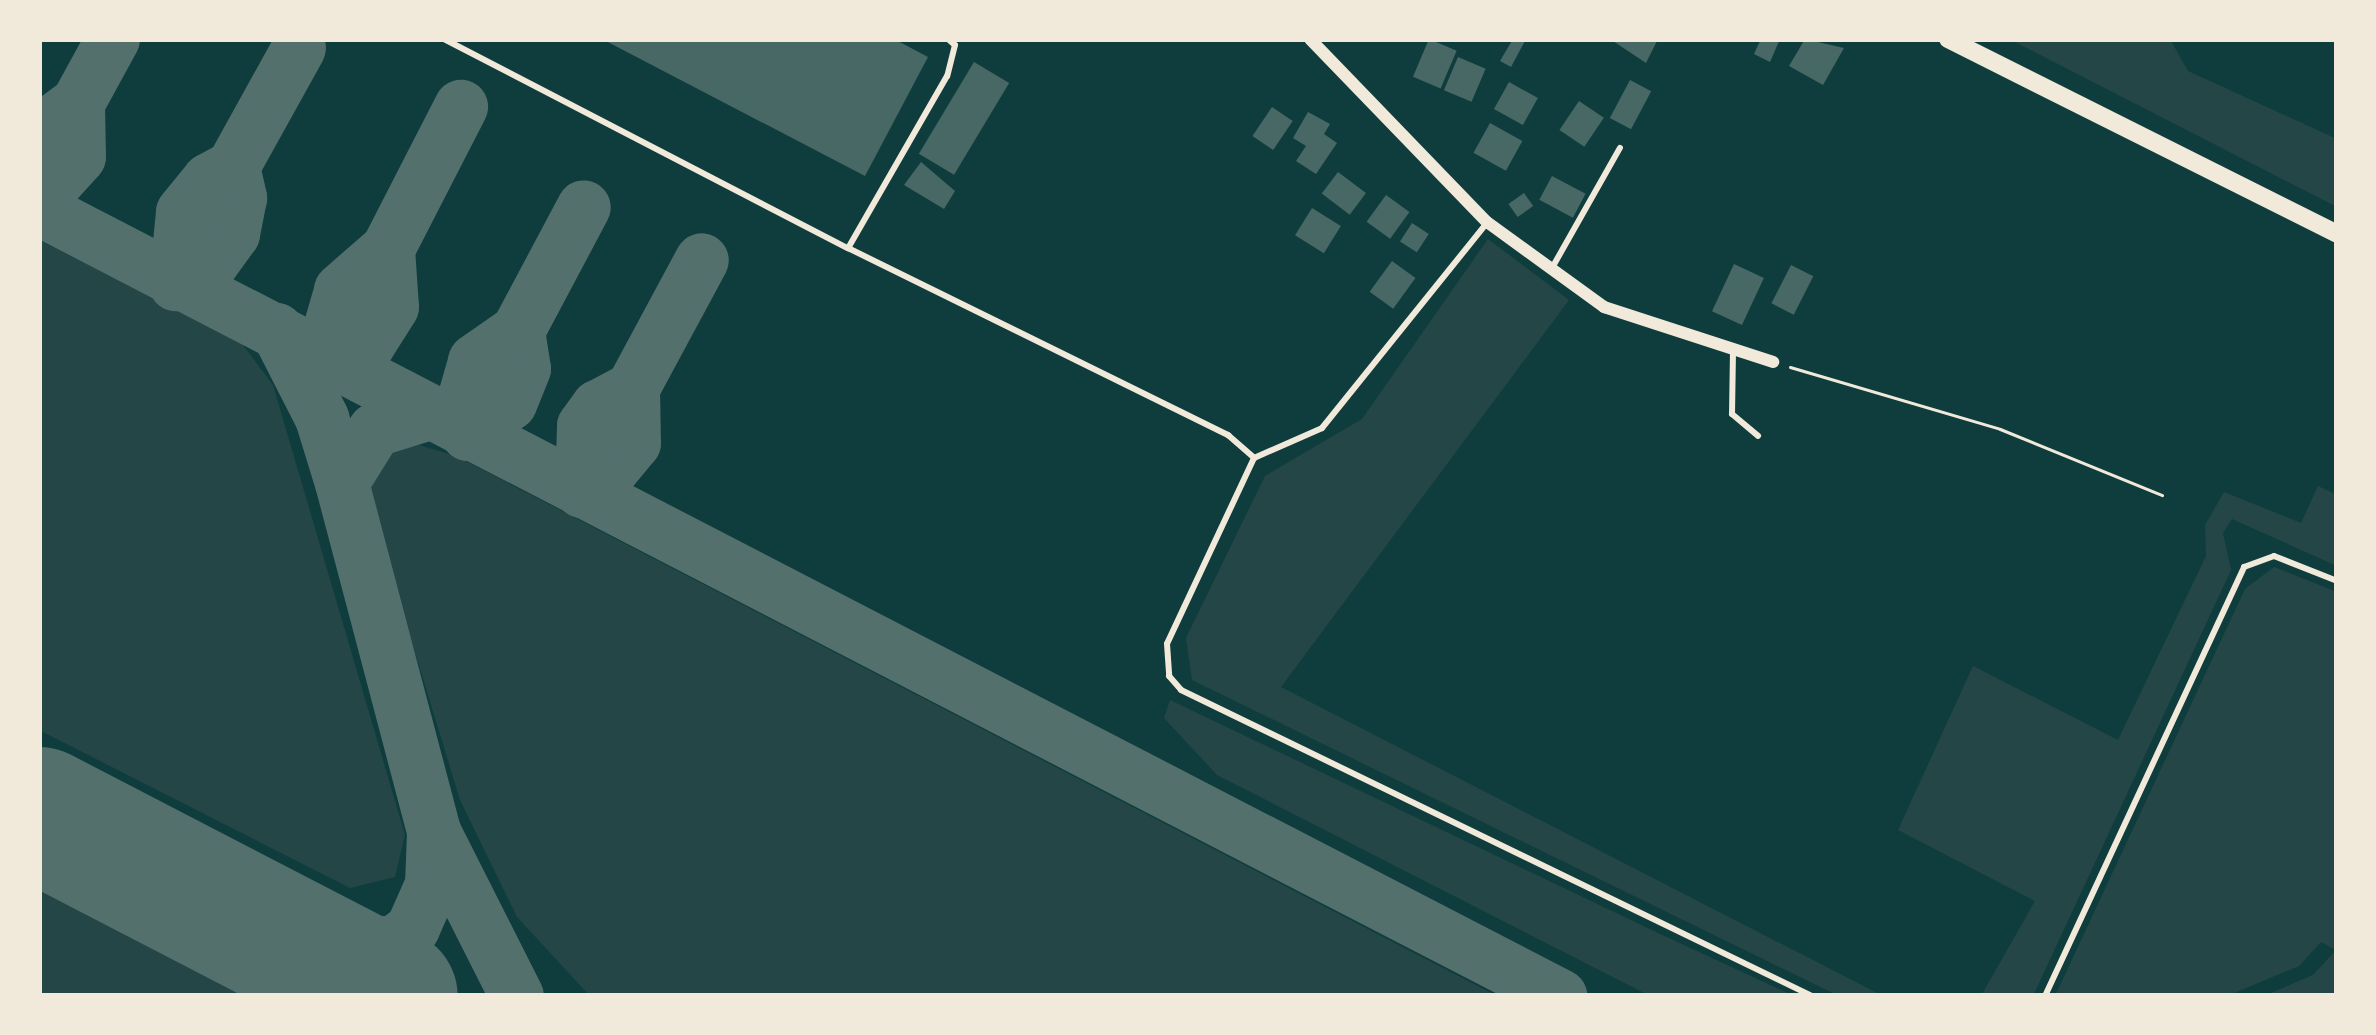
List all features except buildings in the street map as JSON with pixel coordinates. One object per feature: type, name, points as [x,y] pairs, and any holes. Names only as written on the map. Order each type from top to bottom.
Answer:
[{"type":"main road","points":[[1948,39],[2337,234]]},
{"type":"street","points":[[1310,39],[1486,222],[1604,308],[1773,362]]},
{"type":"lane","points":[[444,39],[848,248],[1228,435],[1254,458]]},
{"type":"lane","points":[[848,248],[947,76],[951,39]]},
{"type":"lane","points":[[1552,268],[1620,148]]},
{"type":"lane","points":[[1486,222],[1322,428],[1254,458],[1167,644],[1168,676],[1180,690],[1812,996]]},
{"type":"lane","points":[[1733,351],[1732,414],[1758,436]]},
{"type":"lane","points":[[2045,996],[2244,567],[2274,556],[2337,581]]},
{"type":"path","points":[[1773,362],[2000,429],[2162,496]]},
{"type":"shaded area","points":[[2009,39],[2170,39],[2188,71],[2337,139],[2337,207]]},
{"type":"shaded area","points":[[1488,239],[1569,300],[1281,687],[1883,996],[1839,996],[1192,680],[1186,638],[1265,476],[1362,419]]},
{"type":"shaded area","points":[[39,240],[240,341],[273,385],[405,835],[395,877],[350,888],[39,730]]},
{"type":"shaded area","points":[[405,441],[456,456],[1497,996],[590,996],[517,917],[460,800],[368,498],[376,458]]},
{"type":"shaded area","points":[[2318,486],[2337,495],[2337,566],[2232,519],[2223,533],[2231,570],[2033,996],[1981,996],[2035,901],[1898,830],[1973,666],[2118,740],[2206,556],[2205,525],[2224,492],[2301,523]]},
{"type":"shaded area","points":[[2274,567],[2337,592],[2337,996],[2264,996],[2313,975],[2336,950],[2321,942],[2299,966],[2227,996],[2055,996],[2245,589]]},
{"type":"shaded area","points":[[1170,700],[1794,996],[1650,996],[1217,775],[1164,718]]},
{"type":"shaded area","points":[[39,874],[273,996],[39,996]]},
{"type":"taxiway","points":[[39,132],[78,103],[113,39]]},
{"type":"taxiway","points":[[233,167],[299,48]]},
{"type":"taxiway","points":[[39,201],[79,157],[78,103]]},
{"type":"taxiway","points":[[388,249],[461,107]]},
{"type":"taxiway","points":[[233,167],[240,198],[233,234],[212,263],[176,284],[183,212],[209,180],[233,167]]},
{"type":"taxiway","points":[[518,331],[584,207]]},
{"type":"taxiway","points":[[39,209],[1560,996]]},
{"type":"taxiway","points":[[388,249],[392,307],[368,345],[339,364],[331,326],[341,290],[388,249]]},
{"type":"taxiway","points":[[633,388],[702,260]]},
{"type":"taxiway","points":[[277,330],[322,418],[342,483]]},
{"type":"taxiway","points":[[518,331],[524,369],[510,403],[468,434],[465,397],[475,361],[518,331]]},
{"type":"taxiway","points":[[633,388],[634,443],[604,479],[582,491],[584,426],[598,407],[633,388]]},
{"type":"taxiway","points":[[430,413],[375,430],[342,483],[434,832]]},
{"type":"taxiway","points":[[265,931],[333,948],[396,942],[413,928],[432,885],[434,832],[517,996]]},
{"type":"runway","points":[[39,814],[390,996]]}]
